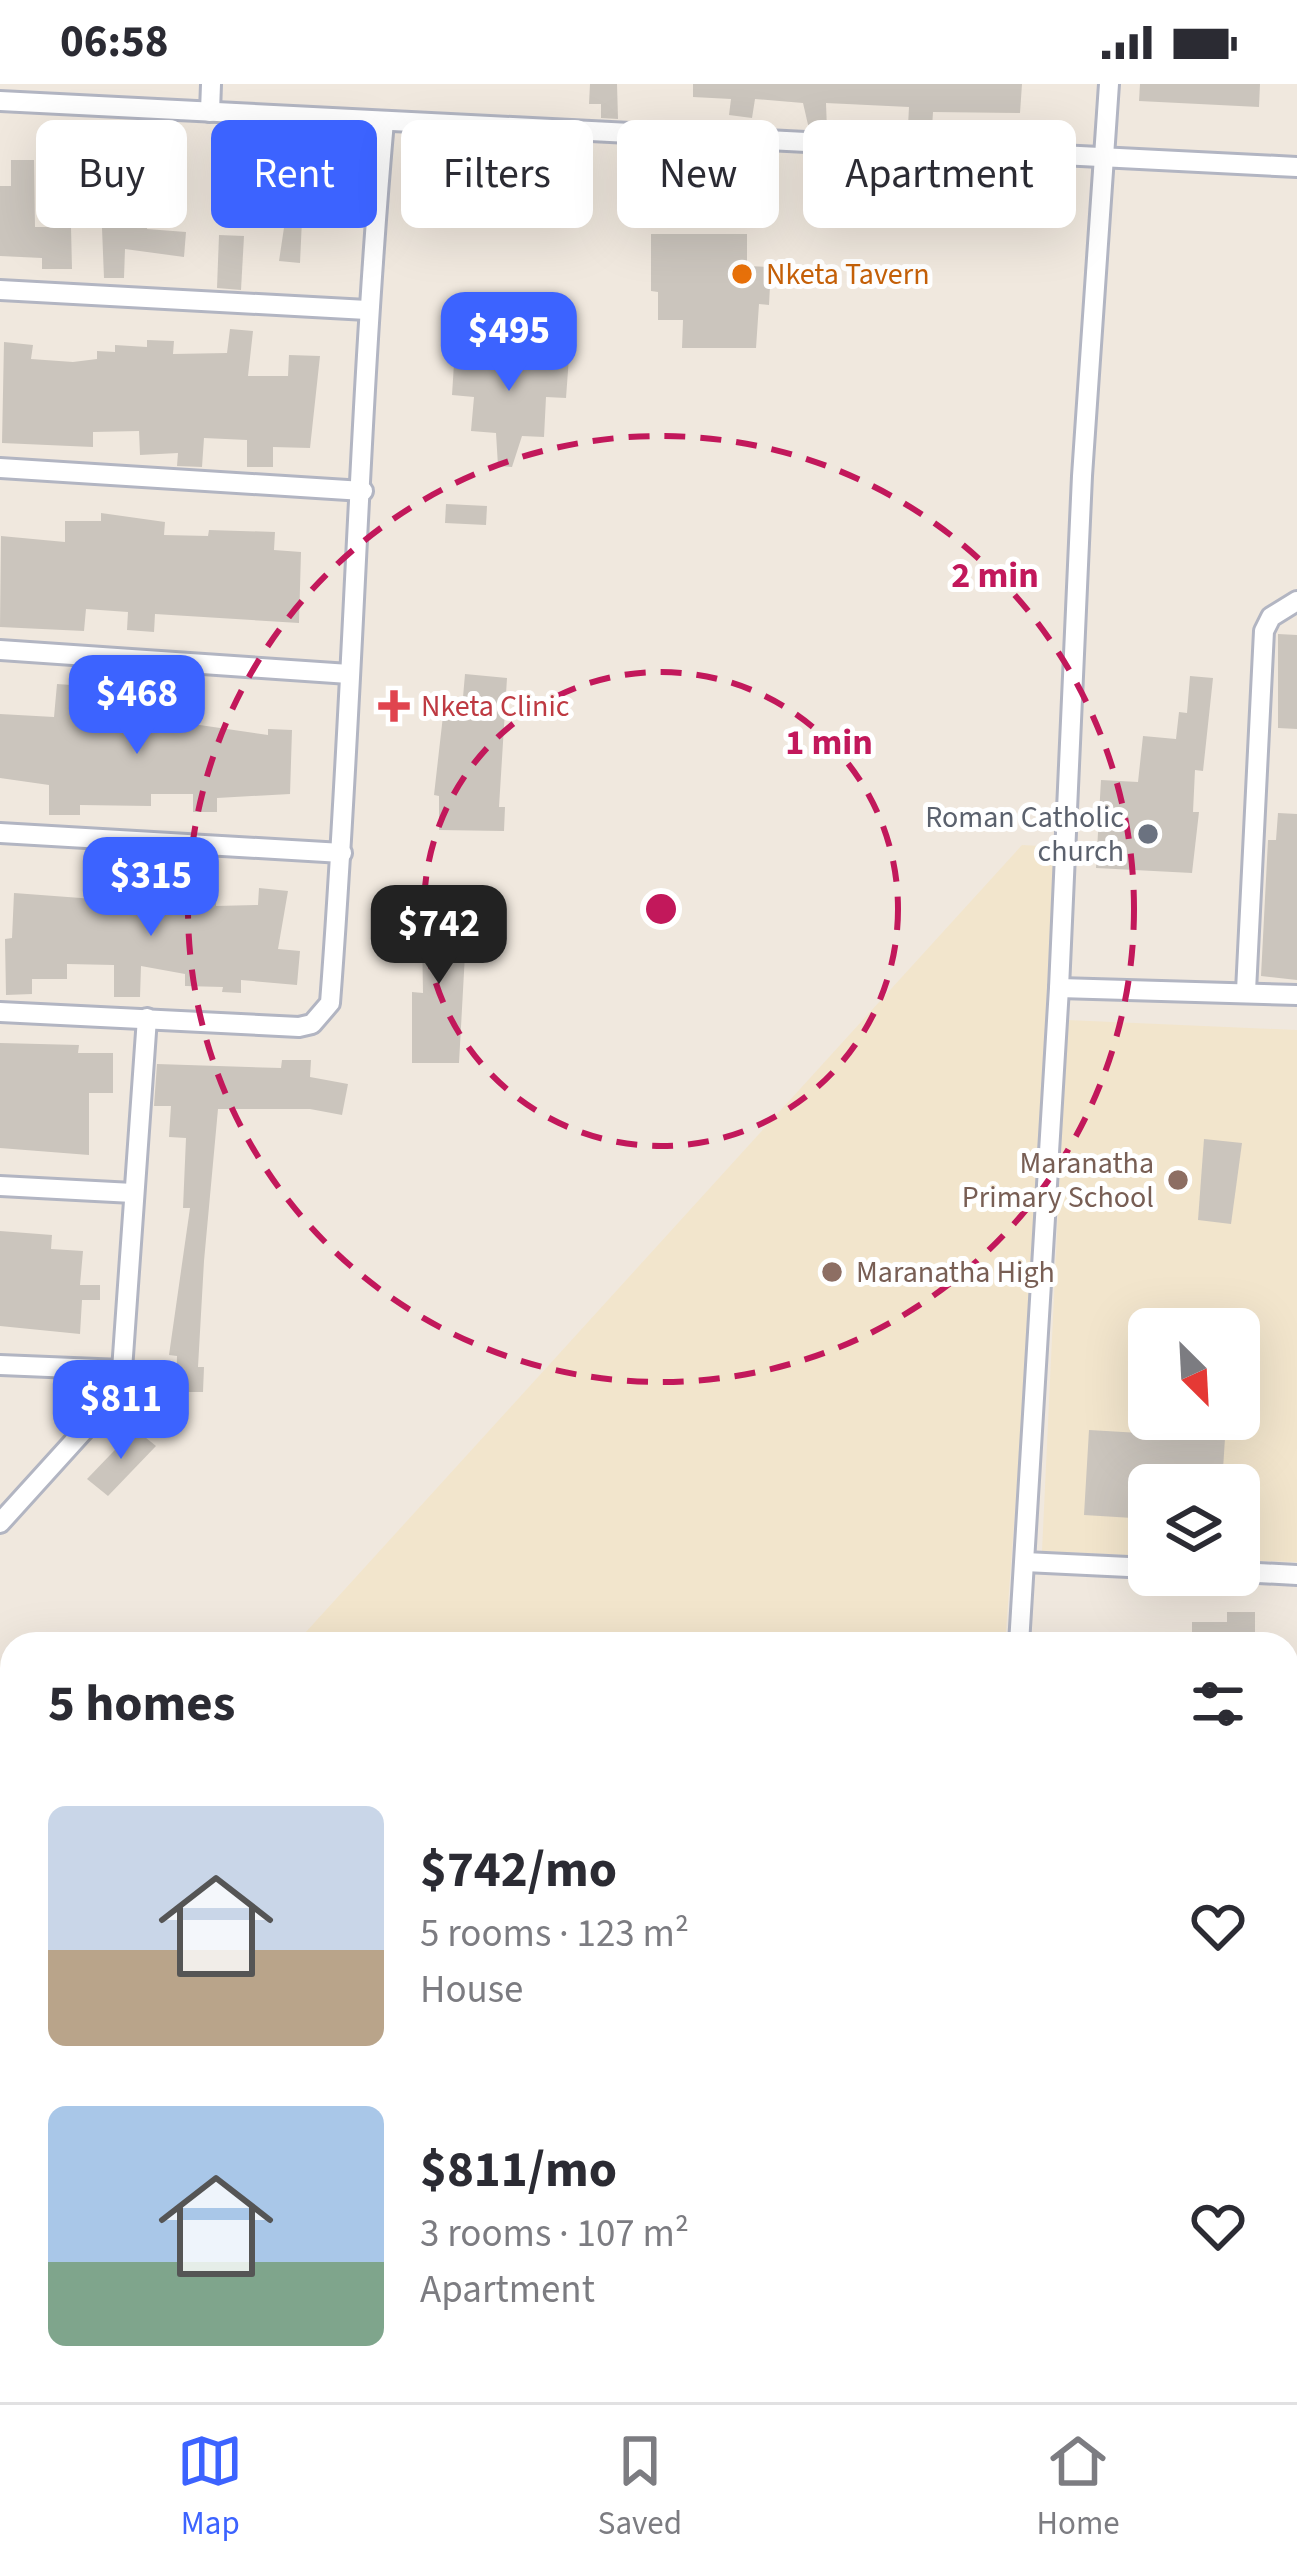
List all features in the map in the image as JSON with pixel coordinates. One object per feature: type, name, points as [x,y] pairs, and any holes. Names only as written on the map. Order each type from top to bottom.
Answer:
[{"type":"street","points":[[210,112],[211,84]]},
{"type":"street","points":[[1020,1632],[1059,988],[1082,476],[1108,161],[1109,84]]},
{"type":"street","points":[[0,101],[1108,161],[1297,167]]},
{"type":"street","points":[[0,1012],[299,1028],[312,1024],[330,1003],[363,491],[367,310],[384,121]]},
{"type":"street","points":[[0,290],[367,310]]},
{"type":"street","points":[[0,468],[363,491]]},
{"type":"street","points":[[1246,991],[1264,631],[1271,617],[1297,601]]},
{"type":"street","points":[[0,650],[350,674]]},
{"type":"street","points":[[0,832],[342,853]]},
{"type":"street","points":[[1059,988],[1297,995]]},
{"type":"street","points":[[0,1523],[96,1418],[122,1370],[147,1018]]},
{"type":"street","points":[[0,1186],[133,1193]]},
{"type":"street","points":[[0,1365],[122,1370]]},
{"type":"street","points":[[1025,1562],[1128,1567]]},
{"type":"street","points":[[1260,1573],[1297,1575]]},
{"type":"shaded area","name":"Maranatha High","points":[[1022,845],[1059,847],[1053,1004],[1006,1632],[306,1632]]},
{"type":"shaded area","name":"Maranatha Primary School","points":[[1067,1020],[1297,1030],[1297,1562],[1260,1561],[1260,1464],[1128,1464],[1128,1555],[1042,1551]]},
{"type":"building","points":[[590,84],[617,84],[618,119],[601,118],[601,104],[589,104]]},
{"type":"building","points":[[693,84],[1022,84],[1020,113],[933,112],[932,120],[908,120],[909,107],[826,103],[827,120],[807,120],[803,103],[755,99],[752,118],[729,115],[731,99],[693,97]]},
{"type":"building","points":[[1140,84],[1260,84],[1259,107],[1139,101]]},
{"type":"building","points":[[11,160],[34,160],[35,227],[71,228],[72,269],[42,269],[42,258],[0,256],[0,186],[11,186]]},
{"type":"building","points":[[102,228],[186,232],[184,257],[125,249],[124,278],[104,278]]},
{"type":"building","points":[[284,228],[302,228],[300,263],[279,261]]},
{"type":"building","points":[[651,234],[747,234],[747,266],[771,267],[769,305],[759,304],[756,348],[682,348],[683,320],[658,320],[658,292],[651,291]]},
{"type":"building","points":[[219,235],[244,236],[241,290],[217,288]]},
{"type":"building","points":[[230,329],[253,331],[248,376],[288,376],[289,355],[320,356],[310,448],[273,447],[273,467],[247,467],[247,440],[204,438],[202,467],[177,466],[178,453],[140,455],[139,431],[93,432],[93,447],[2,443],[4,342],[33,345],[31,359],[73,362],[97,359],[97,351],[115,352],[115,345],[147,347],[147,340],[174,341],[173,354],[227,353]]},
{"type":"building","points":[[455,348],[569,357],[566,398],[546,397],[544,437],[522,436],[512,467],[498,466],[496,433],[471,431],[474,397],[452,395]]},
{"type":"building","points":[[446,504],[487,506],[486,525],[445,523]]},
{"type":"building","points":[[101,513],[165,522],[164,535],[208,536],[209,530],[275,532],[274,550],[301,552],[299,623],[155,614],[154,632],[127,630],[128,612],[86,609],[84,631],[0,627],[1,536],[65,542],[65,521],[101,521]]},
{"type":"building","points":[[1278,634],[1297,635],[1297,729],[1278,728]]},
{"type":"building","points":[[465,674],[507,678],[499,807],[505,807],[504,831],[439,830],[439,796],[434,795],[444,707],[462,709]]},
{"type":"building","name":"Roman Catholic church","points":[[1190,676],[1213,678],[1203,771],[1195,770],[1193,812],[1199,812],[1192,873],[1096,868],[1101,780],[1138,782],[1143,736],[1176,739],[1179,712],[1187,713]]},
{"type":"building","points":[[57,684],[86,686],[85,696],[122,698],[121,722],[186,723],[268,735],[268,729],[292,730],[290,794],[217,798],[217,812],[193,812],[193,794],[151,794],[151,806],[80,805],[80,815],[49,815],[49,785],[0,778],[0,714],[54,717]]},
{"type":"building","points":[[1278,813],[1297,814],[1297,980],[1261,976],[1268,840],[1276,840]]},
{"type":"building","points":[[156,884],[217,887],[216,906],[258,905],[259,888],[288,891],[278,949],[300,951],[297,985],[241,980],[241,993],[222,992],[223,987],[185,986],[185,974],[141,966],[140,997],[114,997],[114,965],[67,964],[67,979],[32,979],[32,994],[6,995],[5,939],[12,938],[14,893],[155,899]]},
{"type":"building","points":[[412,906],[467,918],[459,1063],[412,1063],[412,992],[423,993],[422,933],[409,932]]},
{"type":"building","points":[[0,1043],[79,1045],[78,1053],[113,1053],[113,1093],[89,1093],[89,1155],[0,1148]]},
{"type":"building","points":[[282,1060],[311,1060],[310,1077],[348,1084],[342,1115],[310,1109],[218,1109],[198,1367],[204,1367],[203,1392],[176,1392],[177,1356],[169,1355],[190,1208],[183,1208],[186,1138],[169,1137],[171,1106],[154,1106],[157,1064],[281,1068]]},
{"type":"building","points":[[1204,1139],[1242,1143],[1231,1224],[1198,1220]]},
{"type":"building","points":[[0,1231],[52,1235],[51,1249],[83,1251],[80,1285],[100,1285],[100,1300],[82,1300],[80,1334],[0,1326]]},
{"type":"building","points":[[135,1429],[156,1446],[108,1496],[87,1479]]},
{"type":"building","points":[[1089,1430],[1128,1432],[1128,1440],[1225,1440],[1223,1464],[1128,1464],[1128,1518],[1084,1515]]},
{"type":"building","points":[[1227,1612],[1255,1612],[1255,1632],[1192,1632],[1192,1622],[1227,1622]]},
{"type":"place","name":"Nketa Tavern","points":[[742,274]]},
{"type":"place","name":"Nketa Clinic","points":[[394,706]]},
{"type":"place","name":"Roman Catholic church","points":[[1148,834]]},
{"type":"place","name":"Maranatha Primary School","points":[[1178,1180]]},
{"type":"place","name":"Maranatha High","points":[[832,1272]]}]
